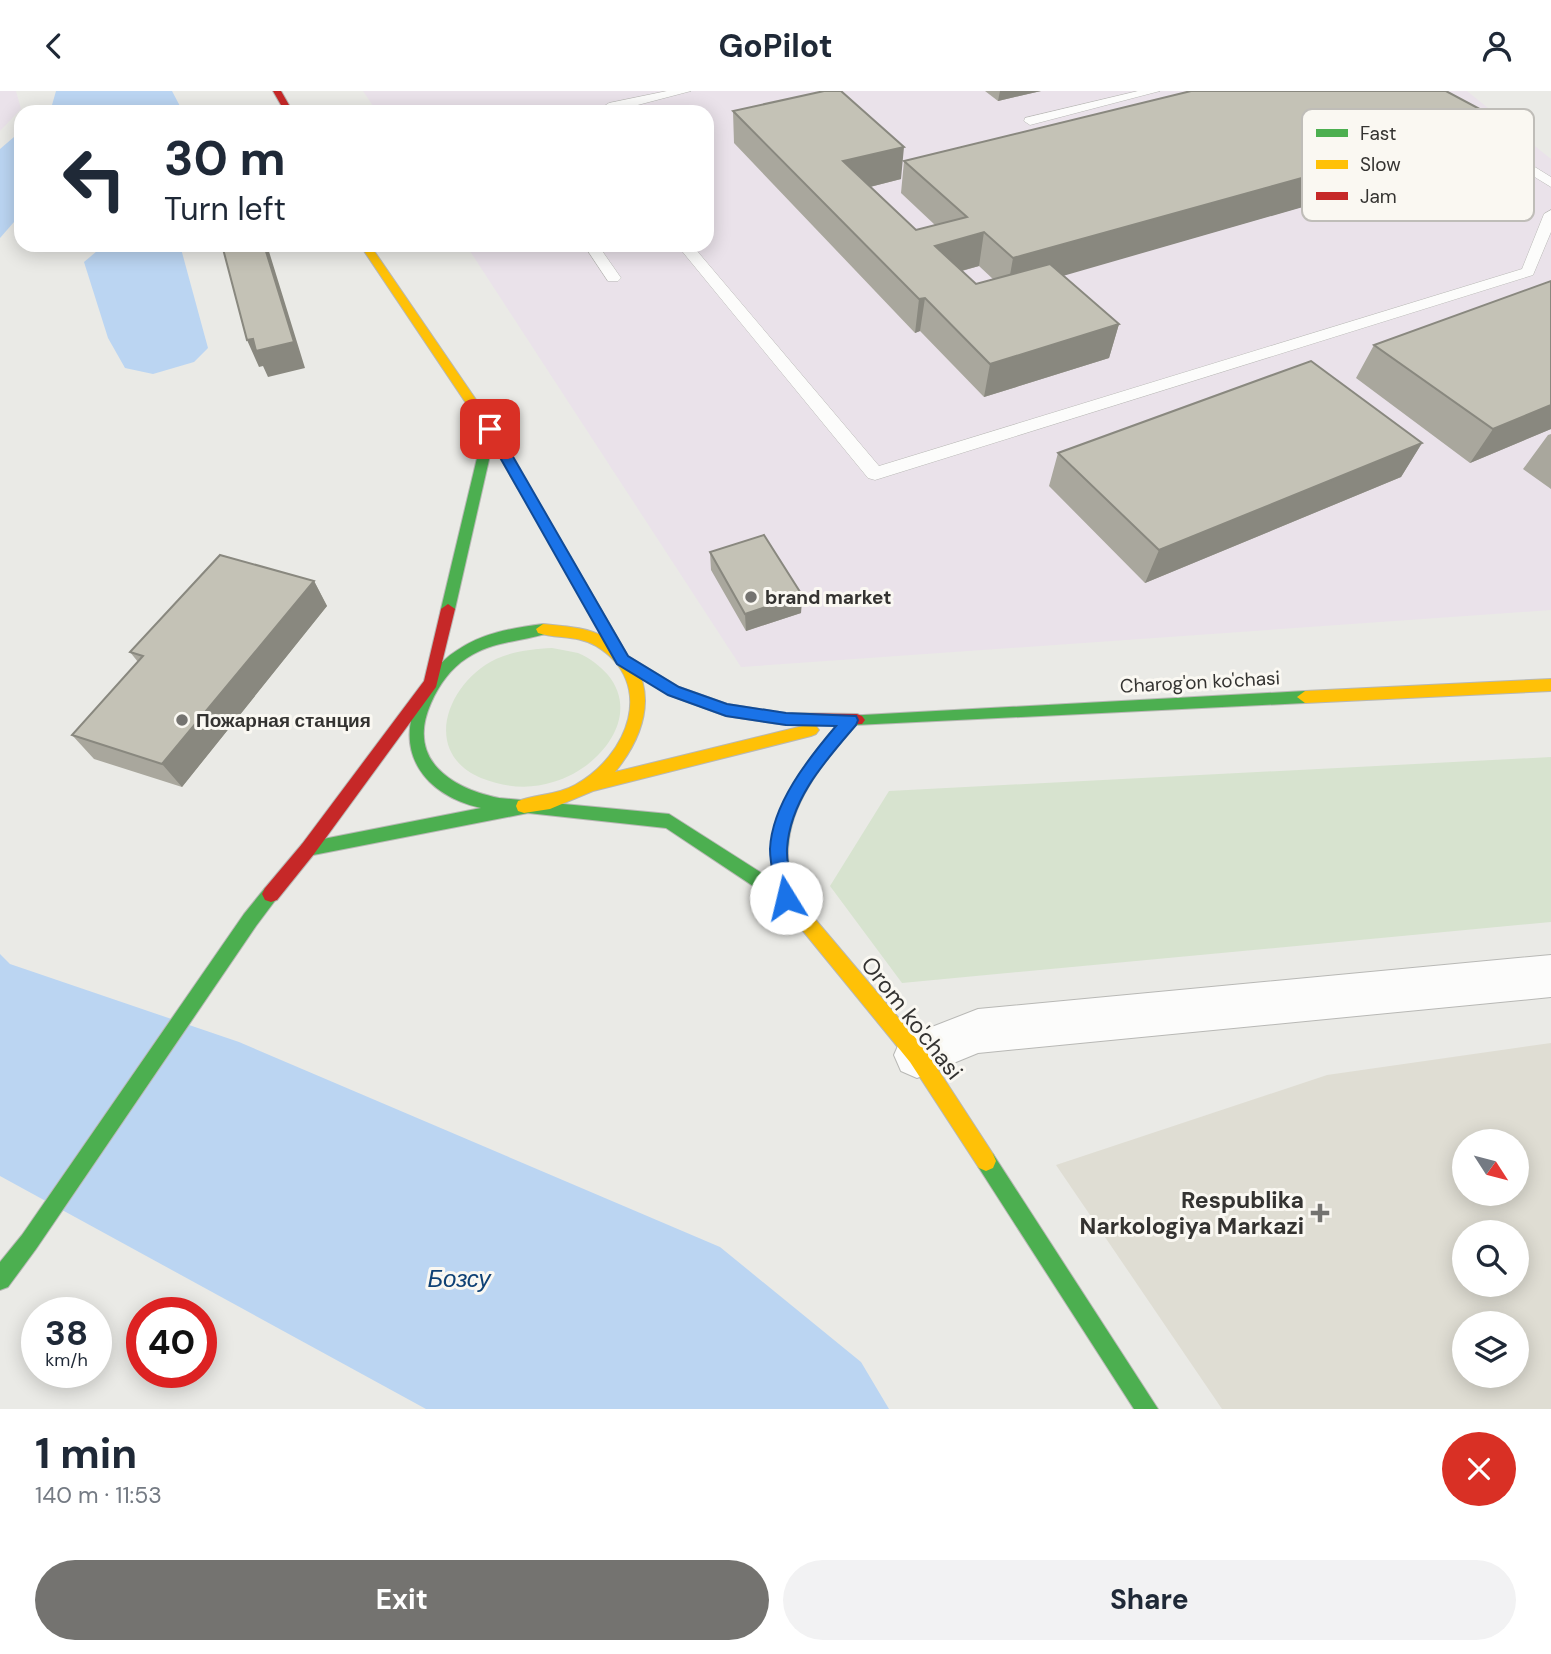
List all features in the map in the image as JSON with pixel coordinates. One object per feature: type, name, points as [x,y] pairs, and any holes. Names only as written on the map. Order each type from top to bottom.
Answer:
[{"type":"main road","points":[[308,849],[560,799],[589,785],[614,766],[632,739],[640,711],[637,683],[490,429],[370,252]]},
{"type":"main road","points":[[490,429],[431,683],[417,712],[417,743],[429,771],[454,793],[488,805],[528,806]]},
{"type":"main road","points":[[0,1279],[29,1242],[250,920],[308,849],[431,683],[453,661],[480,644],[522,632],[543,629],[574,632],[602,643],[623,660],[674,691],[726,710],[786,719],[850,720]]},
{"type":"main road","name":"Charog'on ko'chasi","points":[[850,720],[1551,685]]},
{"type":"main road","points":[[589,785],[850,720]]},
{"type":"main road","points":[[786,898],[779,849],[789,807],[812,765],[850,720]]},
{"type":"main road","name":"Orom ko'chasi","points":[[528,806],[669,821],[786,898],[917,1055],[1147,1409]]},
{"type":"street","points":[[917,1055],[978,1031],[1551,976]]},
{"type":"lane","points":[[617,105],[685,91]]},
{"type":"lane","points":[[1030,121],[1154,91]]},
{"type":"lane","points":[[1534,172],[1551,183]]},
{"type":"lane","points":[[690,252],[874,474],[1528,272],[1551,215]]},
{"type":"lane","points":[[596,252],[613,278]]},
{"type":"shaded area","points":[[0,91],[16,91],[20,105],[14,105],[14,116],[0,131]]},
{"type":"shaded area","points":[[363,91],[1467,91],[1489,109],[1302,109],[1302,221],[1534,221],[1534,145],[1551,159],[1551,610],[741,667],[471,252],[714,252],[714,105],[372,105]]},
{"type":"shaded area","name":"Respublika Narkologiya Markazi","points":[[1551,1043],[1551,1409],[1222,1409],[1056,1165],[1327,1075]]},
{"type":"green space","points":[[552,648],[582,655],[608,675],[617,691],[620,708],[618,725],[610,740],[585,766],[569,776],[544,784],[526,787],[499,784],[481,778],[462,766],[451,752],[446,735],[454,700],[465,684],[479,670],[496,659],[524,651]]},
{"type":"green space","points":[[1551,757],[1551,922],[902,983],[830,886],[889,791]]},
{"type":"water","points":[[56,91],[172,91],[179,105],[52,105]]},
{"type":"water","points":[[14,137],[14,222],[0,238],[0,149]]},
{"type":"water","points":[[96,252],[182,252],[208,348],[194,362],[153,374],[125,368],[108,338],[84,262]]},
{"type":"water","name":"Бозсу","points":[[0,954],[10,964],[239,1042],[720,1247],[861,1362],[889,1409],[426,1409],[0,1176]]},
{"type":"building","points":[[824,91],[841,91],[904,147],[843,161],[916,230],[967,217],[904,161],[1191,91],[1446,91],[1480,109],[1302,109],[1302,178],[1013,258],[984,232],[935,246],[976,284],[1050,264],[1119,324],[990,364],[925,298],[919,299],[733,111]]},
{"type":"building","points":[[224,252],[266,252],[294,342],[256,351],[253,339],[247,340]]},
{"type":"building","points":[[1551,281],[1551,405],[1493,429],[1374,345]]},
{"type":"building","points":[[1311,361],[1422,443],[1159,550],[1058,453]]},
{"type":"building","points":[[764,535],[802,595],[745,614],[710,552]]},
{"type":"building","name":"Пожарная станция","points":[[220,555],[314,581],[162,764],[72,735],[143,656],[130,652]]},
{"type":"traffic: fast","points":[[448,609],[490,429]]},
{"type":"traffic: fast","points":[[524,806],[474,800],[452,790],[434,776],[422,759],[416,739],[418,715],[437,678],[461,655],[494,639],[543,629]]},
{"type":"traffic: fast","points":[[857,720],[1305,697]]},
{"type":"traffic: fast","points":[[786,898],[779,856],[781,831],[787,813],[814,764],[850,720]]},
{"type":"traffic: fast","points":[[308,849],[528,806],[669,821],[786,898],[809,925]]},
{"type":"traffic: fast","points":[[0,1279],[29,1242],[250,920],[271,894]]},
{"type":"traffic: fast","points":[[986,1161],[1147,1409]]},
{"type":"traffic: slow","points":[[370,252],[490,429],[523,486]]},
{"type":"traffic: slow","points":[[524,806],[559,799],[591,784],[622,752],[638,713],[638,694],[632,674],[620,657],[594,639],[543,629]]},
{"type":"traffic: slow","points":[[1305,697],[1551,685]]},
{"type":"traffic: slow","points":[[591,785],[811,730]]},
{"type":"traffic: slow","points":[[809,925],[917,1055],[986,1161]]},
{"type":"traffic: jam","points":[[277,91],[285,105]]},
{"type":"traffic: jam","points":[[523,486],[623,660],[674,691],[726,710],[786,719],[857,720]]},
{"type":"traffic: jam","points":[[271,894],[308,849],[431,683],[448,609]]},
{"type":"place","name":"brand market","points":[[751,597]]},
{"type":"place","name":"Пожарная станция","points":[[182,720]]},
{"type":"place","name":"Respublika Narkologiya Markazi","points":[[1320,1213]]},
{"type":"route","points":[[490,429],[623,660],[674,691],[726,710],[786,719],[850,720],[812,765],[789,807],[779,849],[786,898]]}]
